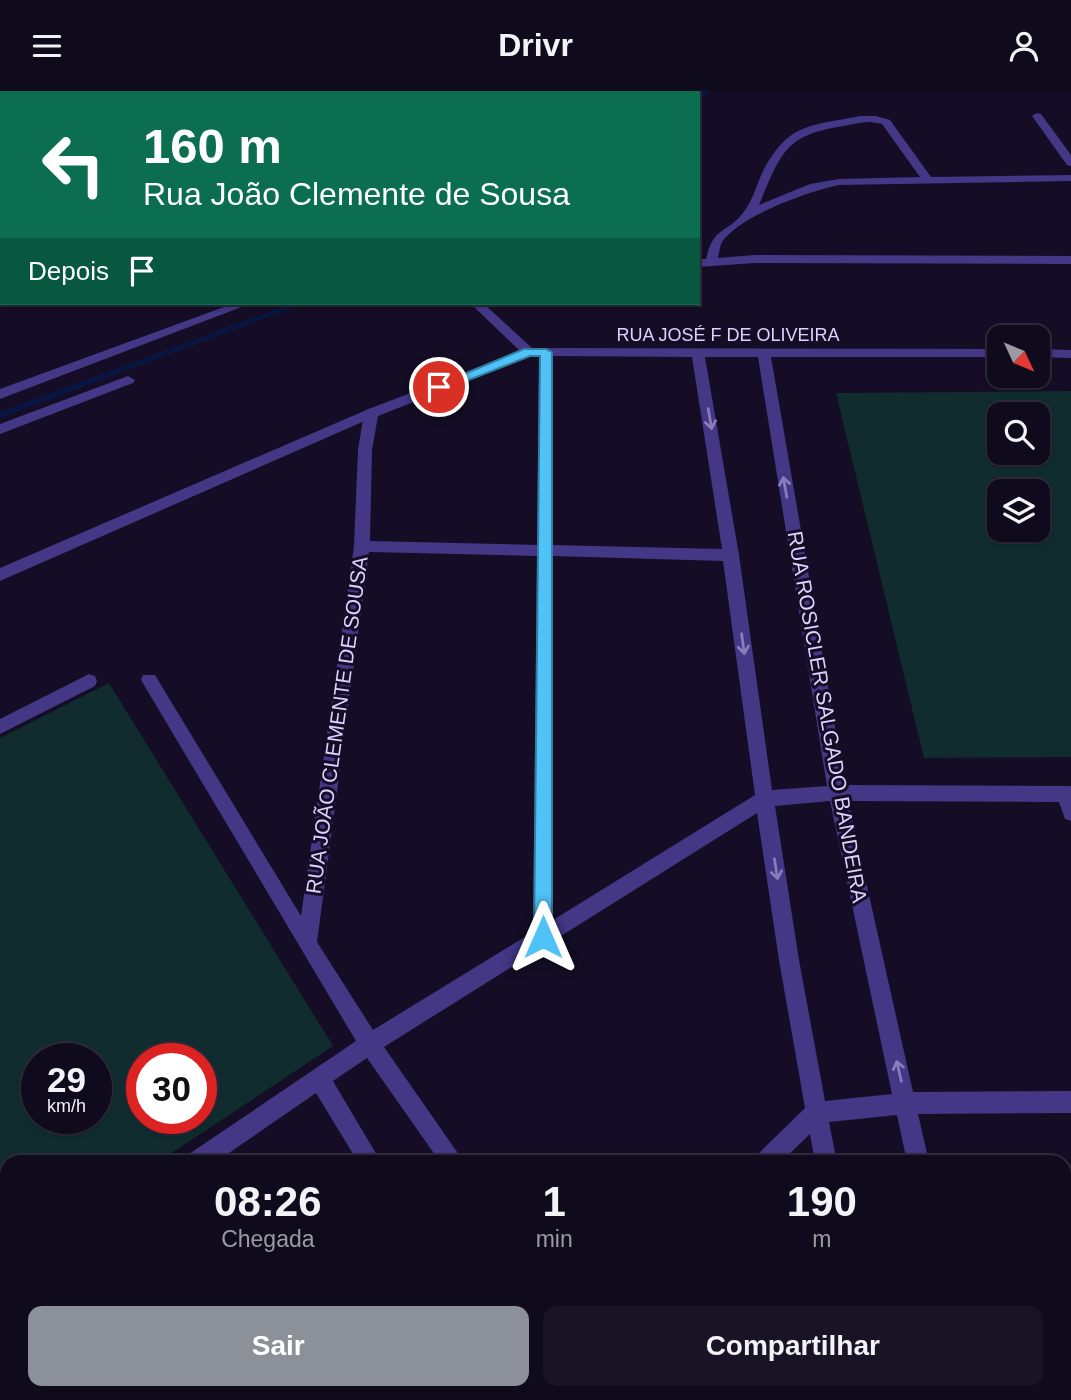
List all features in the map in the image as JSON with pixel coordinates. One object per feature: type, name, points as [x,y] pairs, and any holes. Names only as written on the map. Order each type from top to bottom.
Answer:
[{"type":"street","points":[[1037,115],[1071,163]]},
{"type":"street","points":[[749,214],[780,152],[797,135],[808,130],[869,118],[886,122],[927,179]]},
{"type":"street","points":[[705,263],[716,241],[749,214],[810,187],[839,182],[1071,178]]},
{"type":"street","points":[[705,263],[755,259],[1071,260]]},
{"type":"street","points":[[0,394],[241,305]]},
{"type":"street","points":[[478,305],[537,352],[544,549],[543,937]]},
{"type":"street","points":[[0,575],[371,413],[537,352]]},
{"type":"street","name":"RUA JOSÉ F DE OLIVEIRA","points":[[537,352],[987,353]]},
{"type":"street","points":[[698,352],[731,555],[764,799],[815,1113],[824,1155]]},
{"type":"street","name":"RUA ROSICLER SALGADO BANDEIRA","points":[[764,353],[837,793],[917,1155]]},
{"type":"street","points":[[1050,353],[1071,353]]},
{"type":"street","points":[[0,429],[128,380]]},
{"type":"street","name":"RUA JOÃO CLEMENTE DE SOUSA","points":[[307,944],[362,545],[365,450],[371,413]]},
{"type":"street","points":[[362,545],[731,555]]},
{"type":"street","points":[[149,680],[307,944],[370,1044],[448,1155]]},
{"type":"street","points":[[0,727],[89,681]]},
{"type":"street","points":[[207,1155],[370,1044],[764,799],[837,793],[1068,793],[1071,813]]},
{"type":"street","points":[[320,1079],[366,1155]]},
{"type":"street","points":[[773,1155],[815,1113],[906,1103],[1071,1102]]},
{"type":"green space","points":[[1071,391],[1071,757],[924,758],[836,393]]},
{"type":"green space","points":[[109,683],[333,1046],[217,1123],[217,1043],[126,1043],[126,1134],[200,1134],[169,1155],[0,1155],[0,738]]},
{"type":"waterway","points":[[700,98],[708,91]]},
{"type":"waterway","points":[[0,415],[296,305]]},
{"type":"route","points":[[439,387],[529,352],[546,352],[543,937]]}]
